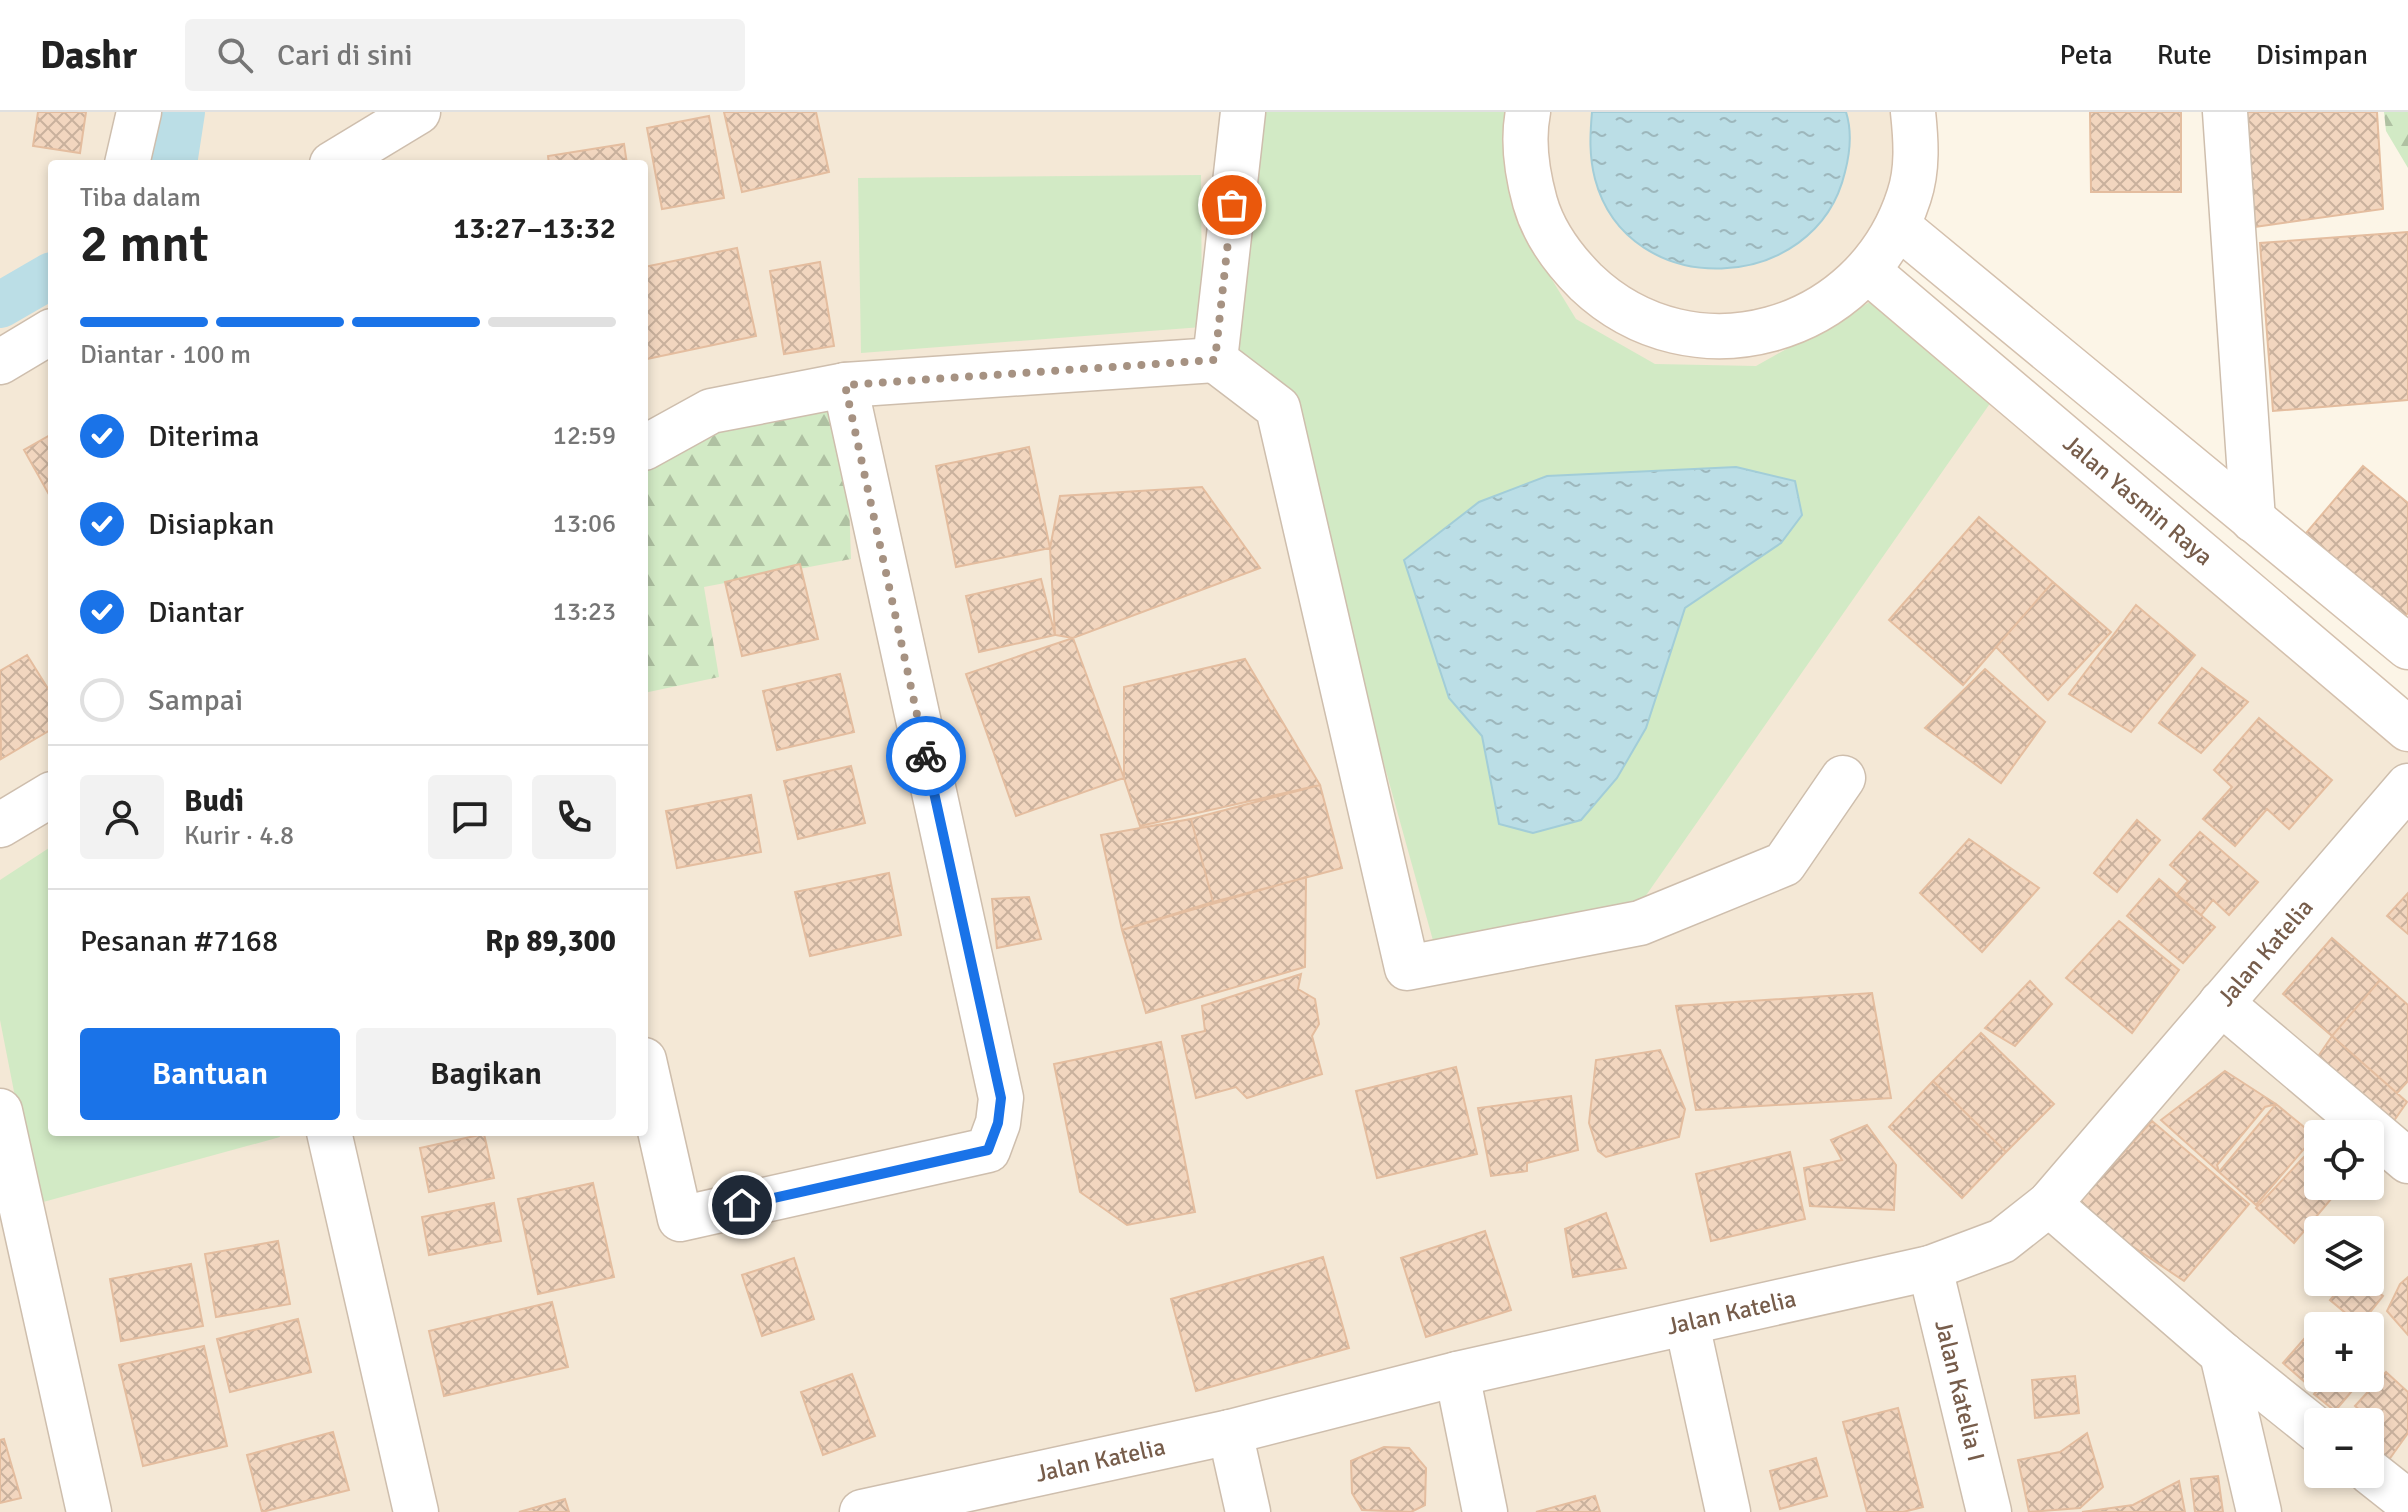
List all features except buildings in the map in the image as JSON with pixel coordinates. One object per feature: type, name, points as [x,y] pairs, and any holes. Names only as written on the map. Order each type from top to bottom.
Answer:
[{"type":"street","points":[[128,160],[139,112]]},
{"type":"street","points":[[339,160],[418,112]]},
{"type":"street","points":[[1215,360],[1243,112]]},
{"type":"street","points":[[1528,112],[1525,126],[1527,173],[1541,220],[1566,262],[1601,296],[1643,321],[1690,335],[1740,336],[1787,326],[1831,304],[1868,271],[1898,226],[1910,193],[1917,147],[1913,112]]},
{"type":"street","points":[[2225,112],[2253,520]]},
{"type":"street","points":[[1898,226],[2253,520],[2407,643]]},
{"type":"street","name":"Jalan Yasmin Raya","points":[[1868,271],[2408,729]]},
{"type":"street","points":[[0,362],[48,333]]},
{"type":"street","points":[[648,446],[711,411],[845,385],[1215,360],[1278,408],[1407,968],[1640,923],[1784,864],[1843,778]]},
{"type":"street","points":[[648,1078],[680,1219],[988,1150],[998,1123],[1001,1098],[845,385]]},
{"type":"street","name":"Jalan Katelia","points":[[862,1512],[998,1497],[1230,1432],[1457,1374],[1930,1268],[2002,1241],[2049,1204],[2408,786]]},
{"type":"street","points":[[0,825],[48,796]]},
{"type":"street","points":[[2221,1003],[2408,1161]]},
{"type":"street","points":[[0,1111],[89,1512]]},
{"type":"street","points":[[330,1136],[416,1512]]},
{"type":"street","points":[[2049,1204],[2222,1354],[2304,1420]]},
{"type":"street","name":"Jalan Katelia I","points":[[1930,1268],[1989,1512]]},
{"type":"street","points":[[1687,1324],[1728,1512]]},
{"type":"street","points":[[2222,1354],[2259,1512]]},
{"type":"street","points":[[1457,1374],[1485,1512]]},
{"type":"street","points":[[1230,1432],[1248,1512]]},
{"type":"street","points":[[2384,1483],[2408,1502]]},
{"type":"shaded area","points":[[0,112],[1913,112],[1868,271],[2408,729],[2408,1512],[0,1512]]},
{"type":"green space","points":[[1243,112],[1528,112],[1529,242],[1576,319],[1655,364],[1756,366],[1870,302],[1991,402],[1640,904],[1434,944],[1284,404],[1215,360]]},
{"type":"green space","points":[[2384,112],[2408,112],[2408,168],[2386,131]]},
{"type":"green space","points":[[1201,175],[1202,327],[861,353],[858,178]]},
{"type":"green space","points":[[845,385],[851,559],[704,587],[719,677],[648,692],[648,447]]},
{"type":"green space","points":[[48,849],[48,1136],[280,1137],[36,1204],[0,1020],[0,880]]},
{"type":"water","points":[[1592,112],[1846,112],[1850,134],[1847,165],[1827,213],[1798,243],[1762,261],[1722,268],[1681,264],[1644,248],[1614,219],[1593,170],[1590,146]]},
{"type":"water","points":[[1736,467],[1795,481],[1802,515],[1781,543],[1685,608],[1646,728],[1617,778],[1581,820],[1533,833],[1499,824],[1482,736],[1449,698],[1404,560],[1479,502],[1547,476]]},
{"type":"waterway","points":[[175,160],[182,112]]},
{"type":"waterway","points":[[0,305],[48,277]]},
{"type":"way so far","points":[[926,756],[845,385],[1215,360],[1232,205]]},
{"type":"route","points":[[742,1205],[988,1150],[998,1123],[1001,1098],[926,756]]}]
